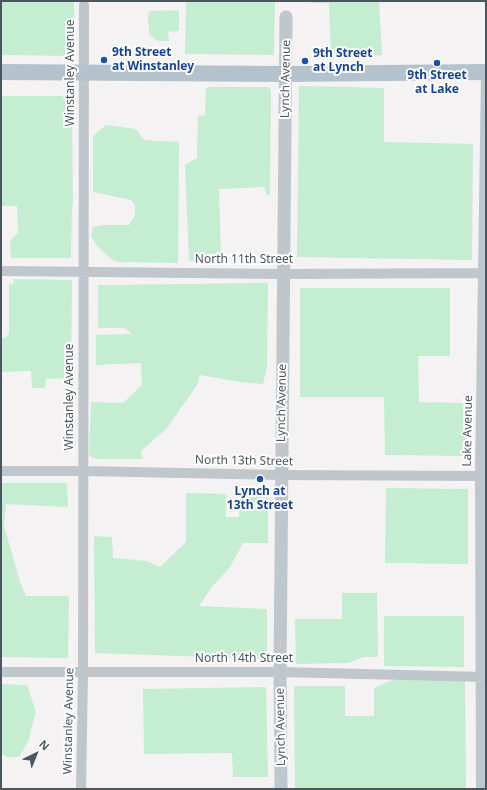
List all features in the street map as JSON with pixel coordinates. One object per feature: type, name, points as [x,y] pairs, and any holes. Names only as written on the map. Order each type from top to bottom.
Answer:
[{"type":"main road","points":[[1,72],[286,74],[486,72]]},
{"type":"street","name":"Winstanley Avenue","points":[[81,789],[83,672],[84,5]]},
{"type":"street","name":"Lynch Avenue","points":[[282,789],[280,672],[286,17]]},
{"type":"street","name":"Lake Avenue","points":[[481,789],[483,677],[486,72]]},
{"type":"street","name":"North 11th Street","points":[[1,270],[284,274],[485,273]]},
{"type":"street","name":"North 13th Street","points":[[1,471],[483,476]]},
{"type":"street","name":"North 14th Street","points":[[1,672],[280,672],[483,677]]},
{"type":"green space","points":[[1,1],[74,1],[75,56],[1,55]]},
{"type":"green space","points":[[186,1],[275,1],[274,55],[185,54]]},
{"type":"green space","points":[[298,1],[379,1],[382,55],[331,58],[329,3]]},
{"type":"green space","points":[[179,10],[179,31],[168,32],[169,41],[158,41],[150,35],[148,22],[149,11]]},
{"type":"green space","points":[[299,86],[384,88],[384,142],[473,144],[472,260],[297,257]]},
{"type":"green space","points":[[208,87],[268,87],[271,90],[270,195],[266,195],[265,187],[219,189],[221,260],[189,261],[185,165],[197,158],[198,116],[205,115],[206,89]]},
{"type":"green space","points":[[1,96],[72,96],[73,206],[71,258],[11,258],[10,241],[18,233],[17,206],[1,206]]},
{"type":"green space","points":[[106,125],[136,129],[144,140],[179,142],[178,263],[119,262],[111,259],[98,247],[91,236],[93,227],[103,225],[129,225],[135,215],[135,205],[131,200],[93,192],[93,136]]},
{"type":"green space","points":[[13,279],[72,280],[71,378],[46,379],[45,388],[32,388],[31,371],[1,372],[1,338],[5,338],[9,333],[9,284],[14,284]]},
{"type":"green space","points":[[268,283],[267,367],[263,384],[240,382],[200,375],[197,385],[167,428],[141,451],[143,459],[97,459],[89,456],[91,402],[123,403],[142,385],[141,363],[96,365],[96,335],[132,334],[125,328],[98,328],[98,285]]},
{"type":"green space","points":[[300,288],[450,288],[450,356],[418,356],[419,402],[465,403],[465,456],[385,455],[384,397],[300,397]]},
{"type":"green space","points":[[1,483],[67,483],[68,507],[6,504],[4,526],[20,582],[26,596],[69,596],[68,658],[1,657]]},
{"type":"green space","points":[[386,488],[468,489],[468,564],[385,563]]},
{"type":"green space","points":[[240,489],[268,489],[268,543],[243,543],[230,567],[211,588],[199,606],[267,609],[267,659],[95,653],[94,536],[112,537],[113,558],[147,561],[160,567],[186,542],[186,493],[226,494],[226,517],[239,517]]},
{"type":"green space","points":[[342,593],[377,593],[378,657],[363,657],[349,663],[296,664],[295,619],[342,619]]},
{"type":"green space","points":[[384,616],[464,616],[464,667],[384,666]]},
{"type":"green space","points":[[392,680],[465,680],[466,789],[295,789],[294,686],[345,686],[345,716],[374,716],[374,688]]},
{"type":"green space","points":[[1,684],[27,685],[36,712],[29,740],[19,757],[7,757],[1,754]]},
{"type":"green space","points":[[266,687],[268,777],[233,777],[232,753],[144,754],[143,689]]},
{"type":"place","name":"9th Street at Winstanley","points":[[104,60]]},
{"type":"place","name":"9th Street at Lynch","points":[[305,61]]},
{"type":"place","name":"9th Street at Lake","points":[[437,63]]},
{"type":"place","name":"Lynch at 13th Street","points":[[260,479]]}]
